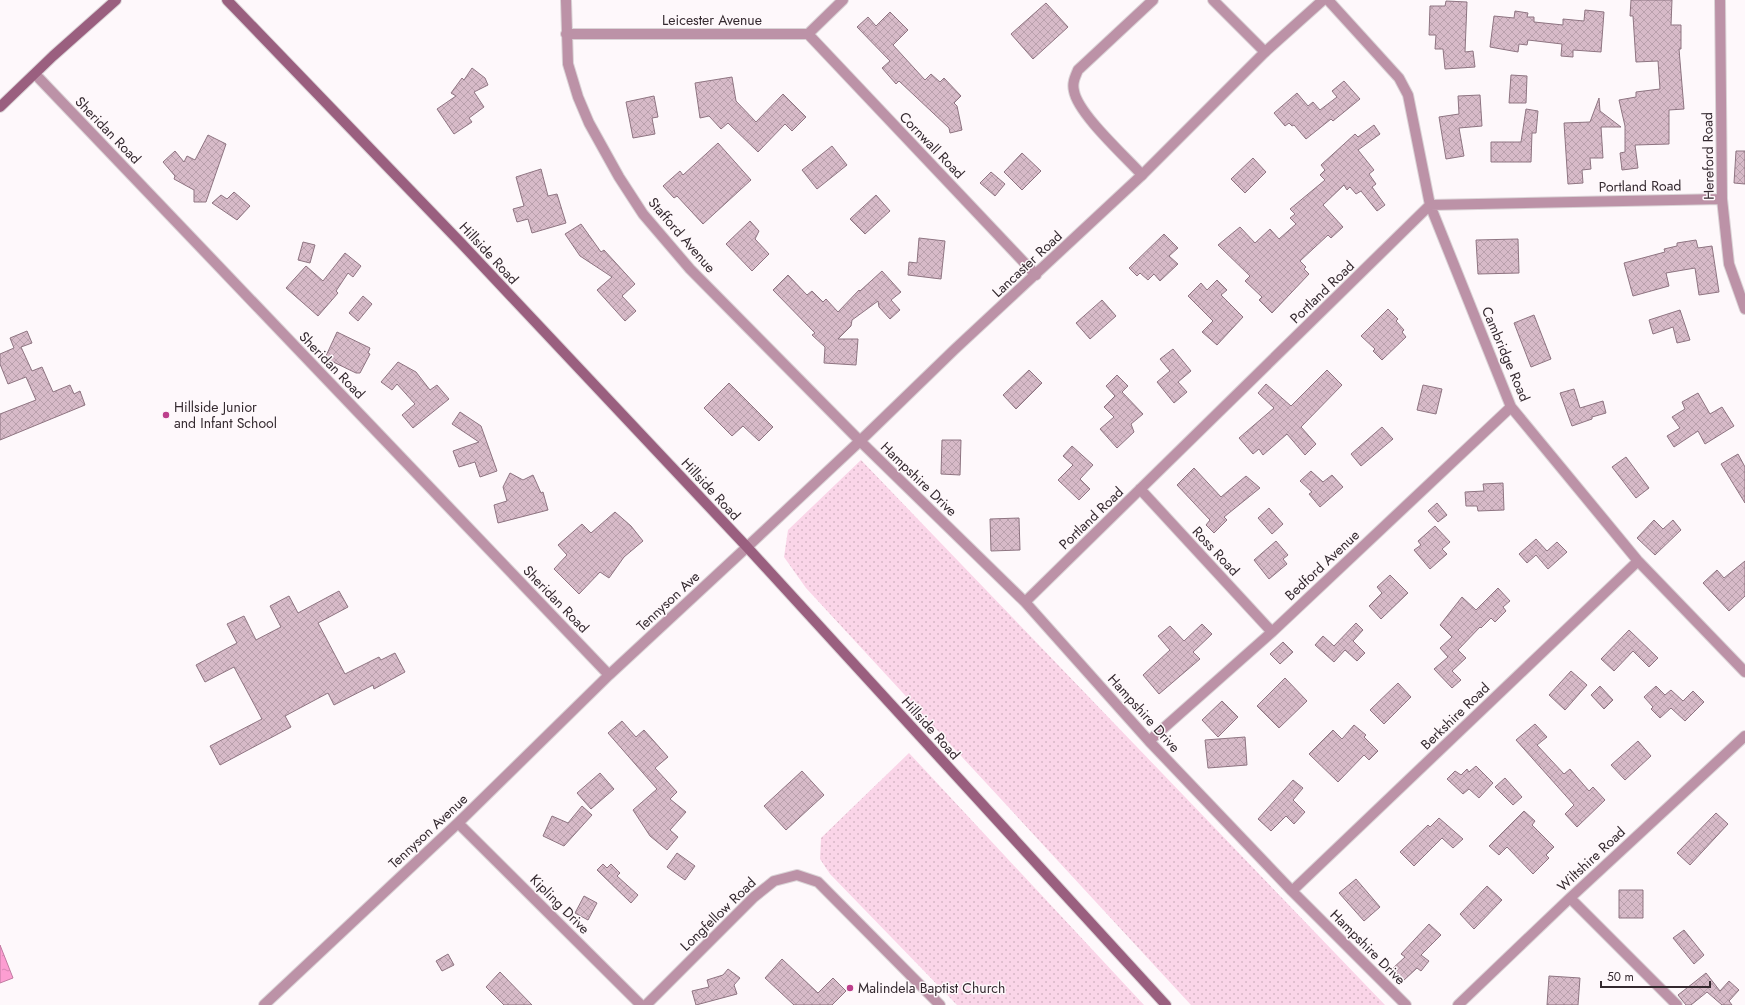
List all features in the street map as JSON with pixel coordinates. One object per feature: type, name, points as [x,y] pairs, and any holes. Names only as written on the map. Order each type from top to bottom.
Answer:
[{"type":"main road","points":[[0,107],[116,0]]},
{"type":"main road","name":"Hillside Road","points":[[227,0],[455,238],[747,547],[1166,1005]]},
{"type":"street","name":"Stafford Avenue","points":[[566,0],[568,64],[578,97],[593,130],[619,177],[643,214],[690,269],[860,441]]},
{"type":"street","points":[[808,34],[843,0]]},
{"type":"street","points":[[1142,175],[1080,108],[1073,89],[1074,79],[1078,70],[1153,0]]},
{"type":"street","points":[[1213,0],[1265,52]]},
{"type":"street","name":"Lancaster Road","points":[[747,547],[955,349],[1142,175],[1265,52],[1323,0]]},
{"type":"street","name":"Cambridge Road","points":[[1328,0],[1399,78],[1408,95],[1430,205],[1511,407],[1638,561],[1745,672]]},
{"type":"street","name":"Hereford Road","points":[[1720,0],[1722,199],[1729,264],[1745,309]]},
{"type":"street","name":"Leicester Avenue","points":[[566,34],[808,34]]},
{"type":"street","name":"Cornwall Road","points":[[808,34],[1036,275]]},
{"type":"street","name":"Sheridan Road","points":[[35,74],[608,675]]},
{"type":"street","name":"Portland Road","points":[[1025,602],[1430,205],[1722,199]]},
{"type":"street","name":"Bedford Avenue","points":[[1150,741],[1272,632],[1511,407]]},
{"type":"street","name":"Hampshire Drive","points":[[860,441],[1025,602],[1150,741],[1292,891],[1406,1005]]},
{"type":"street","name":"Ross Road","points":[[1140,490],[1272,632]]},
{"type":"street","name":"Tennyson Ave","points":[[608,675],[747,547]]},
{"type":"street","name":"Berkshire Road","points":[[1292,891],[1638,561]]},
{"type":"street","name":"Tennyson Avenue","points":[[267,1004],[458,823],[608,675]]},
{"type":"street","name":"Wiltshire Road","points":[[1458,1005],[1570,898],[1745,736]]},
{"type":"street","name":"Kipling Drive","points":[[458,823],[641,1005]]},
{"type":"street","name":"Longfellow Road","points":[[646,1005],[754,897],[774,881],[797,875],[818,882],[940,1005]]},
{"type":"street","points":[[1570,898],[1677,1005]]},
{"type":"shaded area","points":[[861,460],[1385,1005],[1191,1005],[806,588],[784,557],[788,530]]},
{"type":"shaded area","points":[[909,753],[1144,1005],[957,1005],[830,874],[820,859],[821,838]]},
{"type":"water","points":[[0,945],[13,978],[0,983]]},
{"type":"building","points":[[1631,0],[1672,0],[1671,25],[1681,25],[1681,49],[1679,49],[1684,109],[1669,110],[1669,144],[1635,145],[1638,168],[1622,170],[1620,153],[1625,152],[1625,126],[1619,100],[1636,97],[1636,92],[1660,89],[1658,61],[1636,62],[1633,16],[1630,16]]},
{"type":"building","points":[[1446,1],[1467,2],[1465,52],[1473,51],[1475,67],[1445,69],[1443,49],[1435,49],[1436,35],[1429,35],[1430,6],[1445,6]]},
{"type":"building","points":[[1046,3],[1068,27],[1033,59],[1011,34]]},
{"type":"building","points":[[1585,10],[1604,12],[1601,52],[1573,50],[1573,57],[1561,56],[1562,44],[1528,40],[1527,45],[1519,44],[1518,52],[1490,47],[1494,16],[1514,18],[1515,11],[1528,13],[1527,17],[1534,17],[1534,22],[1563,25],[1563,19],[1584,21]]},
{"type":"building","points":[[890,12],[908,30],[893,45],[925,80],[931,74],[940,82],[944,78],[961,96],[954,103],[957,106],[962,130],[950,133],[949,128],[899,81],[896,84],[882,68],[890,61],[857,27],[868,17],[876,26]]},
{"type":"building","points":[[472,68],[485,78],[488,85],[474,92],[484,107],[469,118],[472,122],[454,134],[437,109],[456,96],[451,93],[462,78],[464,80]]},
{"type":"building","points":[[1511,75],[1527,76],[1526,103],[1509,103]]},
{"type":"building","points":[[732,77],[736,101],[756,122],[783,94],[806,117],[792,131],[785,124],[758,152],[728,123],[721,129],[709,116],[700,118],[695,83]]},
{"type":"building","points":[[1344,81],[1360,99],[1333,121],[1331,119],[1306,139],[1294,125],[1292,126],[1289,123],[1285,126],[1274,113],[1297,93],[1308,106],[1313,102],[1320,110],[1337,97],[1332,91]]},
{"type":"building","points":[[1480,95],[1482,126],[1459,128],[1464,156],[1446,159],[1439,117],[1459,114],[1458,96]]},
{"type":"building","points":[[654,96],[658,117],[652,118],[655,134],[633,138],[626,102]]},
{"type":"building","points":[[1599,98],[1600,111],[1621,127],[1601,127],[1603,158],[1590,158],[1591,169],[1582,170],[1583,183],[1568,184],[1564,123],[1590,122]]},
{"type":"building","points":[[1526,109],[1538,111],[1536,133],[1532,133],[1531,162],[1491,162],[1491,142],[1521,142]]},
{"type":"building","points":[[1374,125],[1380,134],[1358,150],[1374,170],[1369,174],[1376,184],[1372,187],[1385,205],[1377,211],[1361,191],[1356,194],[1350,187],[1347,190],[1344,185],[1323,205],[1343,227],[1331,238],[1328,235],[1300,261],[1306,267],[1304,269],[1309,274],[1272,313],[1259,300],[1262,297],[1245,281],[1250,276],[1218,245],[1240,227],[1255,243],[1270,229],[1279,239],[1296,224],[1290,218],[1295,214],[1290,209],[1325,180],[1320,175],[1325,170],[1321,165],[1355,134],[1358,137]]},
{"type":"building","points":[[208,135],[226,144],[206,202],[194,202],[194,190],[174,179],[175,176],[163,162],[175,151],[184,162],[187,156],[195,160]]},
{"type":"building","points":[[718,143],[751,180],[703,224],[677,196],[674,198],[663,186],[680,171],[683,175]]},
{"type":"building","points":[[832,146],[847,165],[817,189],[802,170]]},
{"type":"building","points":[[1736,151],[1745,151],[1745,184],[1734,183]]},
{"type":"building","points":[[1022,153],[1041,171],[1022,190],[1004,172]]},
{"type":"building","points":[[1253,158],[1266,172],[1245,193],[1231,179]]},
{"type":"building","points":[[541,169],[548,196],[557,194],[566,223],[532,233],[528,219],[517,222],[513,209],[524,206],[516,177]]},
{"type":"building","points":[[991,172],[1005,184],[995,196],[980,183]]},
{"type":"building","points":[[234,192],[250,206],[237,220],[212,203],[221,195],[227,199]]},
{"type":"building","points":[[876,195],[890,211],[865,234],[850,219]]},
{"type":"building","points":[[750,221],[759,231],[755,239],[769,254],[752,271],[726,244]]},
{"type":"building","points":[[581,224],[601,252],[604,250],[635,284],[622,296],[636,311],[625,321],[597,290],[612,277],[580,256],[565,234]]},
{"type":"building","points":[[1164,234],[1178,248],[1169,256],[1178,264],[1160,281],[1154,274],[1148,280],[1140,273],[1137,276],[1129,268]]},
{"type":"building","points":[[919,238],[945,241],[941,279],[908,275],[909,262],[917,263]]},
{"type":"building","points":[[1518,239],[1519,273],[1478,274],[1476,240]]},
{"type":"building","points":[[1696,240],[1698,248],[1712,246],[1719,292],[1699,295],[1695,268],[1666,273],[1669,286],[1633,296],[1624,263],[1665,252],[1664,249],[1677,246],[1677,243]]},
{"type":"building","points":[[303,242],[315,245],[310,263],[298,260]]},
{"type":"building","points":[[345,253],[361,266],[353,277],[348,273],[336,291],[338,293],[318,316],[286,288],[306,266],[323,281]]},
{"type":"building","points":[[882,271],[901,292],[891,300],[900,310],[890,319],[879,307],[878,301],[852,320],[851,326],[838,339],[858,339],[856,365],[824,363],[825,347],[812,335],[815,333],[773,290],[788,275],[807,295],[812,291],[823,302],[826,299],[838,312],[859,290],[860,291]]},
{"type":"building","points":[[1217,280],[1227,290],[1221,295],[1243,317],[1217,345],[1202,332],[1213,321],[1188,296],[1201,283],[1207,290]]},
{"type":"building","points":[[363,296],[372,304],[358,321],[349,313]]},
{"type":"building","points":[[1102,300],[1116,316],[1090,339],[1076,323]]},
{"type":"building","points":[[1388,309],[1398,319],[1396,321],[1404,330],[1402,332],[1406,337],[1382,360],[1373,351],[1375,349],[1361,336]]},
{"type":"building","points":[[1680,310],[1690,340],[1677,343],[1673,327],[1653,334],[1649,320]]},
{"type":"building","points":[[1534,315],[1551,359],[1531,367],[1514,323]]},
{"type":"building","points":[[27,331],[32,343],[21,347],[32,371],[42,367],[53,392],[70,385],[74,394],[80,391],[85,405],[0,440],[0,414],[36,400],[26,377],[8,384],[0,364],[0,354],[14,348],[10,338]]},
{"type":"building","points":[[337,332],[370,348],[368,353],[370,354],[360,373],[356,373],[325,358]]},
{"type":"building","points":[[1173,349],[1191,371],[1178,382],[1187,392],[1174,403],[1157,382],[1170,371],[1160,359]]},
{"type":"building","points":[[398,362],[416,372],[430,390],[437,385],[449,399],[413,428],[402,415],[415,404],[397,384],[392,390],[381,382]]},
{"type":"building","points":[[1029,370],[1042,383],[1016,409],[1003,395]]},
{"type":"building","points":[[1327,370],[1342,385],[1301,427],[1316,444],[1305,455],[1287,434],[1263,455],[1259,449],[1253,454],[1239,438],[1274,408],[1258,393],[1266,384],[1291,406]]},
{"type":"building","points":[[1117,375],[1128,386],[1122,392],[1143,414],[1131,424],[1134,432],[1117,448],[1100,429],[1114,417],[1104,407],[1115,396],[1106,386]]},
{"type":"building","points":[[729,383],[773,427],[759,441],[743,426],[732,436],[704,408]]},
{"type":"building","points":[[1423,385],[1442,389],[1436,414],[1417,410]]},
{"type":"building","points":[[1574,389],[1580,408],[1603,401],[1606,413],[1592,417],[1592,419],[1572,426],[1560,393]]},
{"type":"building","points":[[1698,393],[1710,414],[1722,407],[1734,426],[1705,444],[1698,431],[1674,447],[1667,436],[1680,428],[1672,417],[1685,409],[1682,402]]},
{"type":"building","points":[[460,412],[481,426],[497,471],[480,477],[475,462],[459,467],[453,451],[479,442],[452,424]]},
{"type":"building","points":[[1382,427],[1393,439],[1361,466],[1351,454]]},
{"type":"building","points":[[942,440],[961,440],[960,475],[941,474]]},
{"type":"building","points":[[1072,446],[1093,465],[1080,479],[1090,489],[1079,500],[1058,480],[1073,465],[1063,456]]},
{"type":"building","points":[[1738,454],[1745,467],[1745,503],[1721,464]]},
{"type":"building","points":[[1626,457],[1649,488],[1636,498],[1612,467]]},
{"type":"building","points":[[1194,468],[1221,497],[1246,476],[1260,488],[1224,517],[1227,520],[1214,533],[1206,525],[1210,520],[1177,485]]},
{"type":"building","points":[[1311,471],[1323,482],[1332,475],[1343,487],[1320,507],[1309,494],[1312,492],[1300,481]]},
{"type":"building","points":[[510,473],[523,480],[533,475],[541,493],[543,492],[548,510],[498,523],[494,505],[507,501],[503,487]]},
{"type":"building","points":[[1503,483],[1504,510],[1478,511],[1477,506],[1466,506],[1465,492],[1484,491],[1483,484]]},
{"type":"building","points":[[1437,503],[1447,515],[1438,522],[1428,511]]},
{"type":"building","points":[[1269,508],[1283,524],[1272,534],[1258,518]]},
{"type":"building","points":[[615,512],[631,526],[643,541],[624,557],[609,578],[600,572],[579,594],[554,569],[567,555],[558,545],[582,524],[591,533]]},
{"type":"building","points":[[1019,518],[1020,550],[991,551],[990,519]]},
{"type":"building","points":[[1654,520],[1663,529],[1673,520],[1681,530],[1655,555],[1637,538]]},
{"type":"building","points":[[1435,526],[1450,542],[1442,549],[1447,554],[1430,569],[1414,550],[1421,545],[1418,541]]},
{"type":"building","points":[[1536,539],[1547,551],[1557,542],[1567,552],[1548,569],[1536,555],[1527,563],[1519,554]]},
{"type":"building","points":[[1276,541],[1288,555],[1283,559],[1287,564],[1269,579],[1254,560]]},
{"type":"building","points":[[1745,561],[1745,596],[1729,611],[1703,583],[1717,570],[1724,578]]},
{"type":"building","points":[[1390,575],[1408,593],[1381,619],[1369,606],[1382,593],[1377,587]]},
{"type":"building","points":[[1498,588],[1510,601],[1503,607],[1506,611],[1495,622],[1491,618],[1458,650],[1466,658],[1452,671],[1461,680],[1452,688],[1434,669],[1448,657],[1440,648],[1452,637],[1440,625],[1462,597],[1476,610]]},
{"type":"building","points":[[339,591],[348,607],[318,623],[345,674],[379,657],[381,660],[395,653],[405,672],[374,689],[373,685],[334,705],[328,693],[285,716],[291,727],[220,765],[210,746],[262,719],[234,667],[205,682],[196,665],[237,643],[227,624],[244,616],[256,640],[281,627],[270,606],[289,596],[298,613]]},
{"type":"building","points":[[1356,623],[1363,630],[1353,641],[1365,653],[1357,661],[1345,650],[1334,662],[1315,645],[1323,636],[1334,646]]},
{"type":"building","points":[[1202,624],[1212,634],[1193,652],[1200,659],[1159,694],[1143,675],[1170,650],[1158,636],[1170,626],[1184,641]]},
{"type":"building","points":[[1629,630],[1658,658],[1649,667],[1633,651],[1614,671],[1601,659]]},
{"type":"building","points":[[1283,642],[1293,652],[1280,664],[1270,654]]},
{"type":"building","points":[[1571,671],[1587,685],[1565,710],[1549,695]]},
{"type":"building","points":[[1285,678],[1307,701],[1279,728],[1257,706]]},
{"type":"building","points":[[1398,683],[1411,697],[1384,724],[1370,710]]},
{"type":"building","points":[[1600,686],[1613,700],[1604,709],[1591,695]]},
{"type":"building","points":[[1656,686],[1665,695],[1671,690],[1683,701],[1693,691],[1704,702],[1685,721],[1671,708],[1660,718],[1651,709],[1653,707],[1644,697]]},
{"type":"building","points":[[1222,701],[1238,717],[1218,737],[1202,720]]},
{"type":"building","points":[[622,721],[636,737],[644,730],[668,757],[655,768],[677,792],[670,799],[686,812],[670,830],[678,837],[667,850],[650,836],[633,810],[657,789],[608,733]]},
{"type":"building","points":[[1535,724],[1547,737],[1537,745],[1564,774],[1570,769],[1589,791],[1593,787],[1605,800],[1577,827],[1565,814],[1574,805],[1516,740]]},
{"type":"building","points":[[1354,725],[1366,735],[1364,737],[1378,751],[1369,760],[1364,755],[1338,782],[1309,754],[1333,730],[1342,739]]},
{"type":"building","points":[[1245,737],[1247,765],[1208,768],[1205,740]]},
{"type":"building","points":[[1638,741],[1651,756],[1625,780],[1611,765]]},
{"type":"building","points":[[1476,766],[1493,783],[1479,798],[1469,789],[1463,794],[1447,779],[1455,771],[1461,775],[1467,769],[1469,772]]},
{"type":"building","points":[[802,771],[824,795],[786,830],[764,806]]},
{"type":"building","points":[[600,773],[614,789],[591,809],[577,793]]},
{"type":"building","points":[[1505,778],[1522,797],[1513,805],[1495,787]]},
{"type":"building","points":[[1293,780],[1303,788],[1293,800],[1305,812],[1294,824],[1286,816],[1271,831],[1258,819]]},
{"type":"building","points":[[582,806],[592,815],[564,846],[543,836],[552,816],[568,823]]},
{"type":"building","points":[[1524,811],[1535,821],[1532,825],[1554,847],[1546,855],[1549,858],[1533,874],[1507,847],[1499,855],[1489,846]]},
{"type":"building","points":[[1716,813],[1728,824],[1690,865],[1677,853]]},
{"type":"building","points":[[1439,818],[1463,839],[1453,848],[1442,838],[1414,866],[1400,852],[1428,825],[1430,827]]},
{"type":"building","points":[[677,853],[695,866],[685,880],[667,867]]},
{"type":"building","points":[[603,864],[607,868],[611,864],[620,873],[617,876],[638,895],[631,903],[597,870]]},
{"type":"building","points":[[1356,879],[1380,907],[1364,921],[1339,893]]},
{"type":"building","points":[[1487,886],[1502,900],[1474,929],[1460,914]]},
{"type":"building","points":[[1619,890],[1643,890],[1643,918],[1619,918]]},
{"type":"building","points":[[584,896],[597,903],[588,920],[575,913]]},
{"type":"building","points":[[1429,924],[1441,935],[1421,955],[1429,961],[1421,971],[1417,968],[1403,981],[1392,969],[1405,957],[1401,954]]},
{"type":"building","points":[[1684,930],[1704,955],[1694,964],[1673,938]]},
{"type":"building","points":[[448,954],[454,965],[442,971],[436,961]]},
{"type":"building","points":[[782,959],[818,993],[833,978],[846,991],[832,1005],[794,1005],[765,978]]},
{"type":"building","points":[[728,969],[740,978],[734,985],[737,994],[696,1005],[692,991],[709,987],[707,980],[723,975]]},
{"type":"building","points":[[500,972],[532,1005],[504,1005],[486,987]]},
{"type":"building","points":[[1706,973],[1720,991],[1729,981],[1739,990],[1729,1001],[1732,1005],[1722,1005],[1707,992],[1691,1005],[1686,1005],[1678,995]]},
{"type":"building","points":[[1549,976],[1580,978],[1578,1005],[1547,1005]]},
{"type":"place","name":"Hillside Junior and Infant School","points":[[166,415]]},
{"type":"place","name":"Malindela Baptist Church","points":[[850,988]]}]
